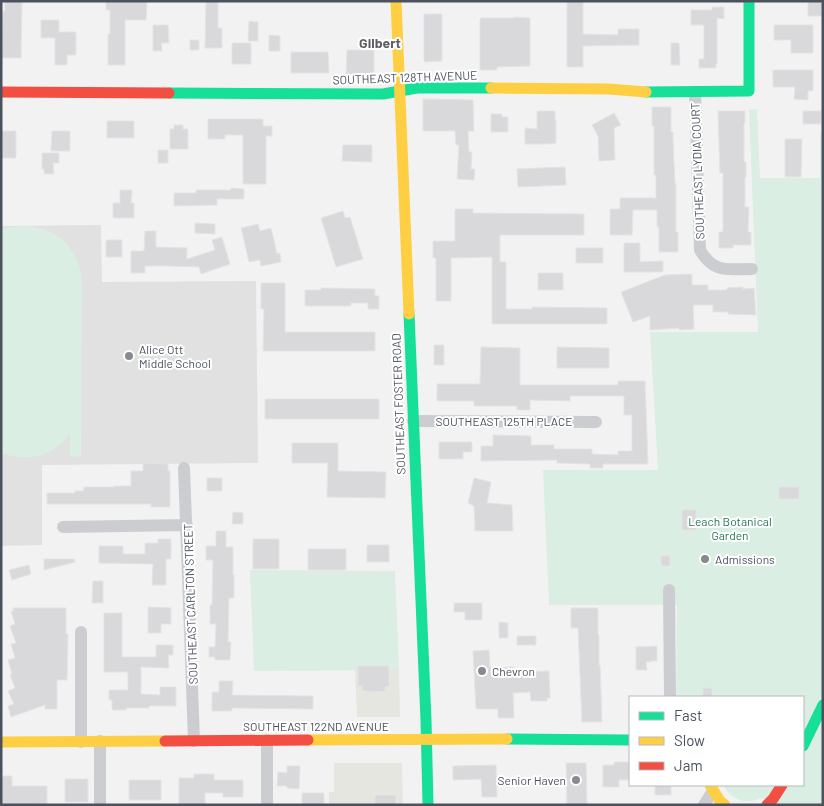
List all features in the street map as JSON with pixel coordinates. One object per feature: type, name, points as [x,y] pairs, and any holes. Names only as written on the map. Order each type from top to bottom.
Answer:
[{"type":"main road","name":"SOUTHEAST FOSTER ROAD","points":[[396,1],[428,805]]},
{"type":"main road","name":"SOUTHEAST 128TH AVENUE","points":[[1,92],[383,94],[417,88],[609,89],[642,92],[749,91],[749,1]]},
{"type":"main road","points":[[804,744],[823,705]]},
{"type":"main road","name":"SOUTHEAST 122ND AVENUE","points":[[1,742],[426,739],[629,740]]},
{"type":"main road","points":[[767,805],[781,786]]},
{"type":"main road","points":[[711,788],[725,805]]},
{"type":"street","name":"SOUTHEAST LYDIA COURT","points":[[695,92],[700,250],[705,259],[712,265],[724,269],[752,269]]},
{"type":"street","name":"SOUTHEAST 125TH PLACE","points":[[413,421],[596,422]]},
{"type":"street","name":"SOUTHEAST CARLTON STREET","points":[[184,468],[194,741]]},
{"type":"street","points":[[63,527],[187,525]]},
{"type":"street","points":[[670,590],[670,696]]},
{"type":"street","points":[[80,632],[80,742]]},
{"type":"street","points":[[267,740],[267,805]]},
{"type":"street","points":[[100,741],[100,805]]},
{"type":"street","points":[[704,805],[711,788]]},
{"type":"shaded area","name":"Alice Ott Middle School","points":[[101,225],[102,282],[256,281],[258,463],[42,465],[42,545],[1,546],[1,226]]},
{"type":"shaded area","points":[[355,670],[399,670],[400,717],[357,717]]},
{"type":"shaded area","points":[[334,763],[402,763],[403,805],[329,805],[329,792],[334,792]]},
{"type":"green space","name":"Leach Botanical Garden","points":[[757,109],[760,178],[820,178],[820,133],[823,133],[823,805],[785,805],[761,798],[744,801],[734,797],[724,786],[804,786],[804,696],[676,696],[677,605],[549,605],[543,470],[658,470],[650,332],[758,332],[749,110]]},
{"type":"green space","points":[[27,226],[39,228],[59,237],[73,252],[81,272],[81,456],[70,457],[70,435],[55,448],[39,456],[21,457],[1,453],[1,230],[10,227]]},
{"type":"green space","points":[[250,570],[395,571],[399,670],[254,671]]},
{"type":"building","points":[[5,1],[22,1],[21,58],[1,58]]},
{"type":"building","points":[[106,1],[147,1],[146,20],[125,20],[125,65],[108,65],[110,10],[106,10]]},
{"type":"building","points":[[206,1],[218,1],[218,28],[222,28],[222,48],[205,48]]},
{"type":"building","points":[[567,1],[583,1],[583,34],[618,35],[618,29],[639,29],[639,45],[583,46],[583,67],[567,67]]},
{"type":"building","points":[[808,1],[822,1],[822,16],[808,16]]},
{"type":"building","points":[[712,7],[724,7],[724,19],[717,18],[717,64],[716,68],[699,68],[699,59],[704,59],[704,25],[691,25],[691,10],[712,10]]},
{"type":"building","points":[[424,14],[442,14],[442,61],[424,62]]},
{"type":"building","points":[[480,18],[530,18],[530,66],[497,67],[497,70],[480,70]]},
{"type":"building","points":[[41,20],[59,20],[59,32],[76,32],[76,55],[67,55],[67,65],[55,65],[55,38],[41,38]]},
{"type":"building","points":[[249,21],[258,22],[258,41],[248,41]]},
{"type":"building","points":[[153,25],[168,25],[169,43],[161,43],[162,51],[153,51]]},
{"type":"building","points":[[774,25],[813,25],[813,53],[791,53],[791,40],[774,40]]},
{"type":"building","points":[[269,35],[280,36],[280,51],[269,51]]},
{"type":"building","points":[[190,40],[199,40],[199,50],[190,50]]},
{"type":"building","points":[[232,43],[251,43],[251,64],[232,64]]},
{"type":"building","points":[[671,43],[679,43],[680,65],[671,65]]},
{"type":"building","points":[[347,50],[374,50],[374,75],[346,75]]},
{"type":"building","points":[[291,52],[328,52],[329,73],[291,73]]},
{"type":"building","points":[[773,70],[813,70],[813,91],[808,91],[808,100],[794,99],[795,87],[773,87]]},
{"type":"building","points":[[423,99],[473,100],[474,131],[468,131],[469,152],[472,152],[471,169],[475,169],[474,180],[457,179],[459,145],[456,145],[455,131],[423,131]]},
{"type":"building","points":[[652,107],[671,107],[678,252],[659,252],[657,210],[633,210],[632,235],[610,235],[610,209],[620,209],[620,198],[656,198]]},
{"type":"building","points":[[537,111],[555,111],[556,143],[525,144],[525,128],[537,129]]},
{"type":"building","points":[[718,111],[745,111],[745,207],[749,207],[748,232],[751,232],[751,245],[733,245],[733,248],[719,248],[719,232],[723,232],[723,173],[720,173]]},
{"type":"building","points":[[803,111],[821,111],[821,124],[803,124]]},
{"type":"building","points":[[614,113],[621,125],[614,128],[615,160],[599,161],[598,136],[592,125]]},
{"type":"building","points":[[491,114],[502,114],[502,117],[508,117],[508,132],[491,132]]},
{"type":"building","points":[[208,119],[263,119],[263,126],[272,126],[272,136],[266,136],[266,184],[243,184],[243,135],[225,135],[225,139],[208,139]]},
{"type":"building","points":[[107,121],[134,121],[134,138],[107,138]]},
{"type":"building","points":[[174,125],[183,125],[183,129],[188,129],[188,149],[170,149],[170,129],[174,129]]},
{"type":"building","points":[[1,131],[16,131],[16,158],[1,158]]},
{"type":"building","points":[[52,131],[70,131],[70,151],[51,151]]},
{"type":"building","points":[[785,139],[802,139],[801,177],[785,177]]},
{"type":"building","points":[[343,145],[372,145],[372,162],[342,161]]},
{"type":"building","points":[[158,150],[168,150],[168,163],[158,163]]},
{"type":"building","points":[[42,153],[59,153],[59,163],[53,163],[54,174],[44,174],[44,169],[42,169]]},
{"type":"building","points":[[565,167],[566,185],[518,187],[517,169]]},
{"type":"building","points":[[231,188],[244,189],[244,199],[217,199],[217,205],[174,206],[174,193],[196,193],[196,190],[231,190]]},
{"type":"building","points":[[120,190],[132,190],[131,203],[134,203],[134,218],[113,218],[113,203],[120,203]]},
{"type":"building","points":[[455,209],[473,209],[473,213],[584,214],[584,235],[500,235],[500,262],[506,262],[506,309],[532,309],[532,307],[607,308],[607,324],[492,324],[492,257],[451,258],[451,301],[436,301],[436,258],[433,258],[433,241],[455,241]]},
{"type":"building","points":[[343,211],[345,218],[350,217],[363,259],[336,267],[321,218]]},
{"type":"building","points":[[195,223],[215,224],[215,234],[195,233]]},
{"type":"building","points":[[258,224],[260,231],[271,228],[277,254],[280,253],[281,262],[261,266],[260,260],[249,262],[241,228]]},
{"type":"building","points":[[145,231],[156,231],[156,247],[187,248],[187,259],[215,250],[212,240],[222,237],[230,264],[201,274],[199,267],[170,266],[145,266],[145,273],[131,273],[131,251],[144,251]]},
{"type":"building","points":[[106,240],[122,240],[122,257],[106,257]]},
{"type":"building","points":[[624,243],[640,243],[640,262],[663,261],[663,272],[624,272]]},
{"type":"building","points":[[576,248],[603,248],[603,263],[576,263]]},
{"type":"building","points":[[538,273],[563,273],[563,290],[538,290]]},
{"type":"building","points":[[692,274],[692,285],[708,285],[708,290],[754,288],[756,315],[713,312],[713,305],[693,305],[694,329],[650,330],[650,316],[633,322],[621,292],[665,275]]},
{"type":"building","points":[[261,283],[285,283],[285,332],[375,332],[375,351],[263,351],[264,309],[261,309]]},
{"type":"building","points":[[321,288],[375,289],[375,296],[379,296],[379,309],[368,309],[368,303],[351,303],[351,306],[305,306],[305,290],[321,290]]},
{"type":"building","points":[[434,345],[444,345],[444,365],[434,365]]},
{"type":"building","points":[[481,347],[520,348],[520,385],[618,385],[618,381],[645,381],[648,464],[603,464],[603,468],[590,468],[590,464],[557,463],[557,460],[481,461],[481,446],[493,446],[493,435],[531,436],[531,445],[554,445],[554,449],[592,449],[592,454],[618,455],[618,451],[632,451],[632,415],[624,415],[624,396],[570,396],[570,401],[530,400],[530,410],[517,410],[517,406],[474,406],[474,401],[437,401],[437,384],[480,384]]},
{"type":"building","points":[[557,347],[609,348],[609,368],[557,368]]},
{"type":"building","points":[[265,399],[379,399],[379,419],[265,419]]},
{"type":"building","points":[[439,442],[472,442],[472,452],[463,452],[463,459],[439,459]]},
{"type":"building","points":[[292,443],[338,443],[338,471],[386,472],[385,498],[327,497],[328,463],[292,463]]},
{"type":"building","points":[[143,463],[168,464],[168,471],[170,471],[170,507],[151,507],[151,504],[47,504],[47,493],[75,493],[75,491],[83,491],[84,487],[131,486],[131,471],[143,471]]},
{"type":"building","points":[[207,478],[222,478],[222,491],[207,491]]},
{"type":"building","points":[[474,478],[491,482],[487,503],[512,505],[513,531],[475,531],[474,506],[468,503]]},
{"type":"building","points":[[779,487],[799,487],[799,499],[779,499]]},
{"type":"building","points":[[682,510],[696,510],[696,530],[682,530]]},
{"type":"building","points":[[233,512],[243,513],[243,524],[232,524]]},
{"type":"building","points":[[216,531],[226,531],[226,547],[233,547],[234,598],[229,598],[228,642],[231,642],[230,660],[215,660],[215,657],[209,657],[209,647],[215,647],[216,624],[210,624],[213,560],[206,560],[206,546],[216,546]]},
{"type":"building","points":[[158,539],[171,539],[171,559],[166,559],[166,585],[152,585],[153,564],[99,563],[99,546],[123,546],[123,554],[145,554],[145,543],[158,543]]},
{"type":"building","points":[[253,539],[279,539],[279,569],[253,569]]},
{"type":"building","points":[[367,545],[389,545],[389,562],[367,562]]},
{"type":"building","points":[[308,549],[346,549],[346,570],[308,570]]},
{"type":"building","points":[[661,556],[670,556],[670,566],[661,566]]},
{"type":"building","points":[[44,559],[74,559],[75,562],[44,570]]},
{"type":"building","points":[[29,565],[31,574],[12,580],[9,570]]},
{"type":"building","points":[[93,581],[103,581],[103,603],[92,603]]},
{"type":"building","points":[[454,603],[482,603],[482,620],[465,620],[465,612],[454,612]]},
{"type":"building","points":[[148,607],[171,608],[171,624],[161,624],[161,633],[148,633]]},
{"type":"building","points":[[13,608],[66,608],[66,634],[68,634],[67,680],[57,680],[57,709],[45,709],[45,705],[11,717],[8,706],[14,704],[8,691],[15,688],[10,675],[12,674],[8,660],[15,658],[11,644],[16,643],[10,626],[15,624],[11,611],[14,611]]},
{"type":"building","points":[[571,608],[598,608],[602,722],[582,722],[578,628],[571,628]]},
{"type":"building","points":[[104,613],[122,613],[122,657],[156,657],[156,645],[173,645],[173,655],[168,655],[169,668],[141,667],[141,694],[160,695],[160,687],[176,687],[176,706],[149,706],[149,708],[112,710],[109,690],[128,690],[128,672],[104,672]]},
{"type":"building","points":[[499,622],[508,623],[508,638],[499,638]]},
{"type":"building","points":[[517,636],[536,636],[536,645],[517,645]]},
{"type":"building","points":[[657,646],[657,661],[646,662],[647,670],[636,670],[636,647]]},
{"type":"building","points":[[489,650],[490,668],[514,667],[514,672],[549,671],[550,698],[547,698],[547,701],[531,701],[530,692],[513,693],[514,718],[498,718],[498,709],[476,709],[473,651]]},
{"type":"building","points":[[358,666],[389,666],[389,687],[385,687],[385,692],[362,691],[362,686],[358,686]]},
{"type":"building","points":[[219,681],[233,681],[232,695],[313,696],[313,709],[232,708],[232,711],[212,711],[212,692],[219,692]]},
{"type":"building","points":[[703,688],[712,688],[712,696],[703,696]]},
{"type":"building","points":[[614,762],[629,762],[629,780],[619,780],[619,787],[603,787],[603,765],[614,765]]},
{"type":"building","name":"Senior Haven","points":[[566,763],[586,763],[587,805],[567,805]]},
{"type":"building","points":[[496,765],[497,797],[482,797],[481,779],[453,780],[453,766]]},
{"type":"building","points":[[287,766],[300,766],[299,789],[277,786],[278,772],[287,773]]},
{"type":"building","points":[[194,774],[214,774],[214,780],[243,780],[243,797],[223,797],[223,793],[205,793],[205,805],[179,805],[179,778],[194,778]]},
{"type":"building","points":[[1,776],[12,776],[12,786],[47,786],[47,804],[1,805]]},
{"type":"building","points":[[65,779],[88,779],[88,802],[65,802]]},
{"type":"building","points":[[129,780],[161,780],[161,800],[129,800]]},
{"type":"building","points":[[655,786],[671,786],[671,795],[655,795]]},
{"type":"building","points":[[302,793],[324,793],[324,805],[302,805]]},
{"type":"building","points":[[375,795],[396,795],[396,805],[375,805]]},
{"type":"traffic: fast","points":[[646,92],[749,91],[749,1]]},
{"type":"traffic: fast","points":[[169,93],[383,94],[417,88],[491,88]]},
{"type":"traffic: fast","points":[[409,314],[428,805]]},
{"type":"traffic: fast","points":[[804,744],[823,705]]},
{"type":"traffic: fast","points":[[507,739],[629,740]]},
{"type":"traffic: slow","points":[[396,1],[409,314]]},
{"type":"traffic: slow","points":[[491,88],[609,89],[646,92]]},
{"type":"traffic: slow","points":[[308,740],[507,739]]},
{"type":"traffic: slow","points":[[1,742],[165,741]]},
{"type":"traffic: slow","points":[[711,786],[720,801],[725,805]]},
{"type":"traffic: jam","points":[[1,92],[169,93]]},
{"type":"traffic: jam","points":[[165,741],[308,740]]},
{"type":"traffic: jam","points":[[767,805],[781,786]]},
{"type":"place","name":"Alice Ott Middle School","points":[[129,356]]},
{"type":"place","name":"Admissions","points":[[705,559]]},
{"type":"place","name":"Chevron","points":[[482,671]]},
{"type":"place","name":"Senior Haven","points":[[576,780]]},
{"type":"district","name":"Gilbert","points":[[380,42]]}]
